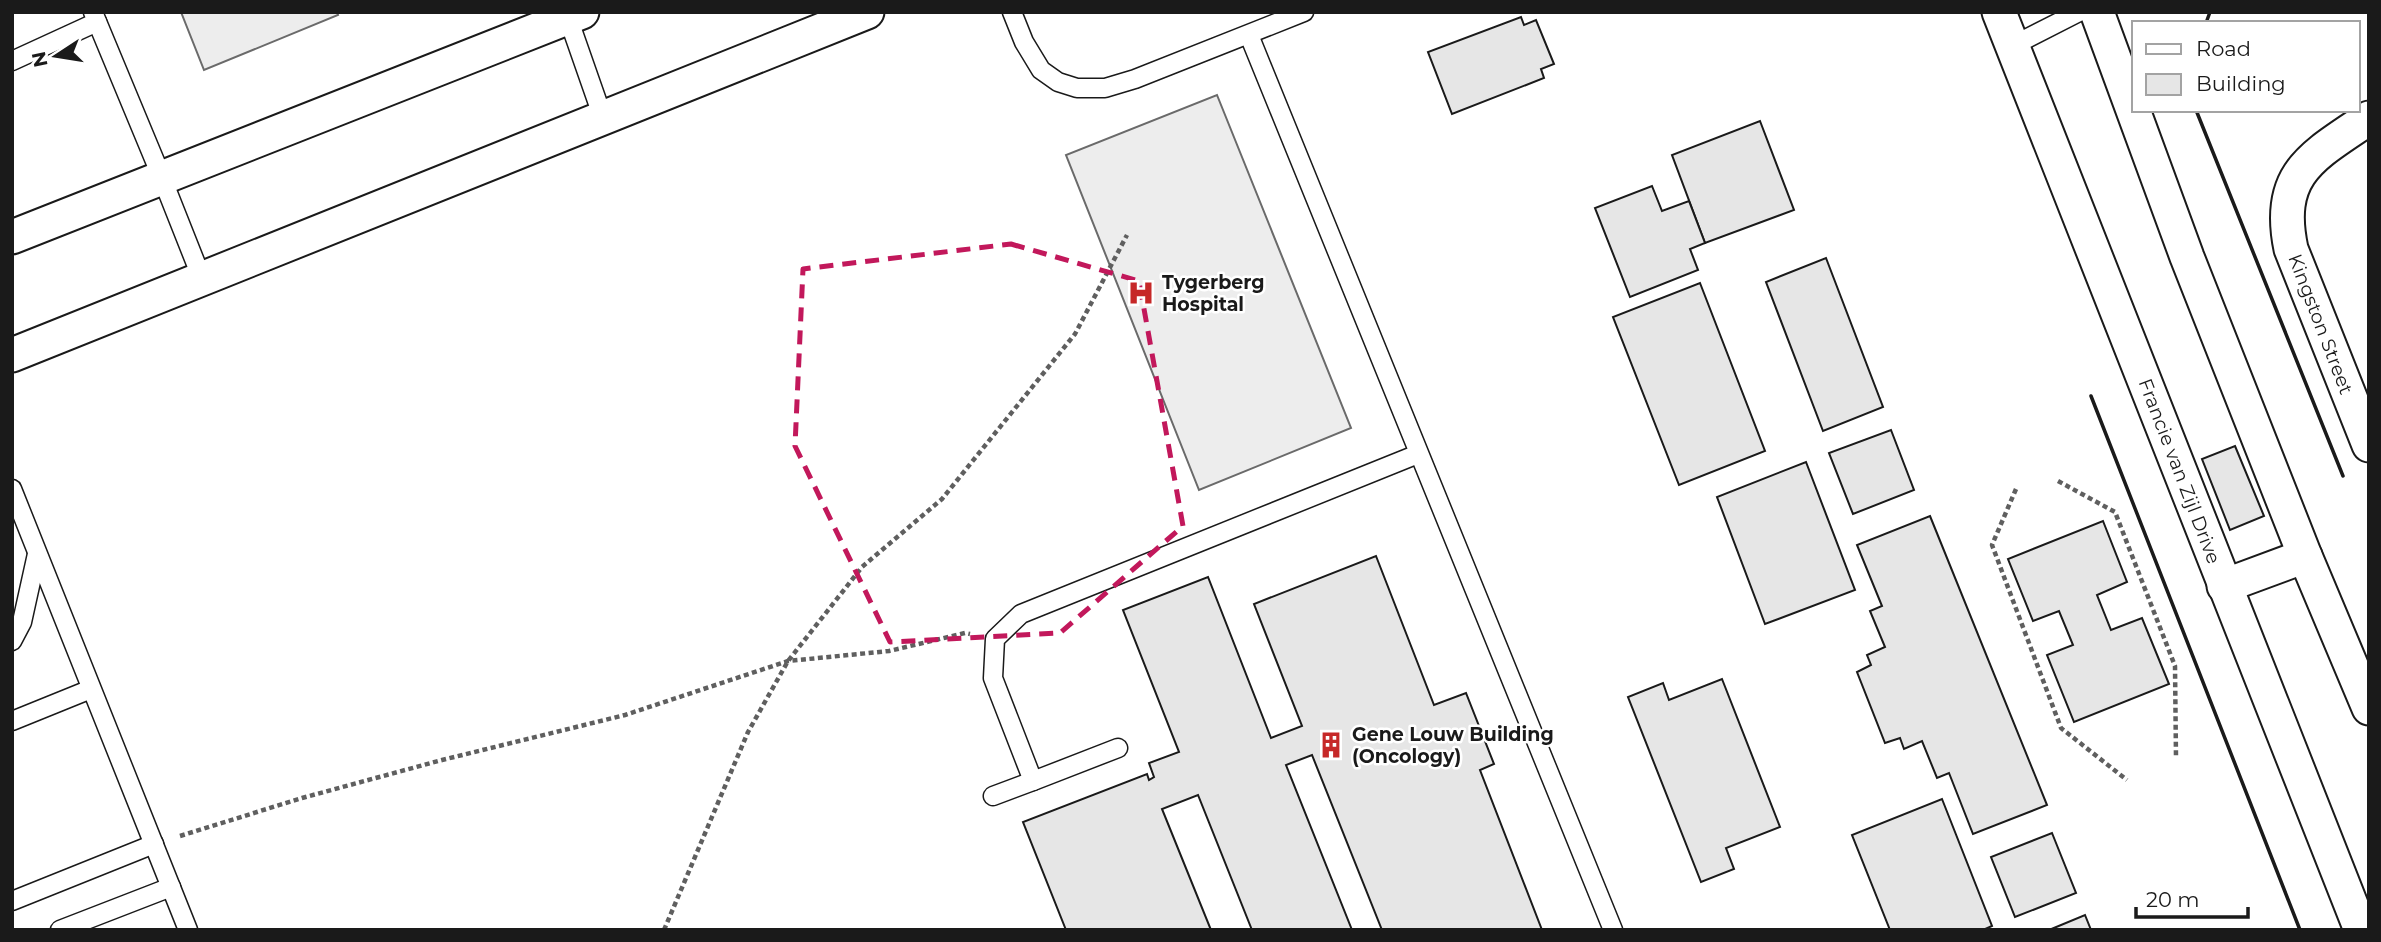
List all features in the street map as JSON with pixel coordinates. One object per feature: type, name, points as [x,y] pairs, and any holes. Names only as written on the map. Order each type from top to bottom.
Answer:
[{"type":"street","points":[[12,355],[867,12]]},
{"type":"street","name":"Francie van Zijl Drive","points":[[1999,12],[2361,930]]},
{"type":"street","points":[[2097,12],[2132,107]]},
{"type":"street","points":[[12,237],[572,14]]},
{"type":"street","points":[[2134,112],[2187,257],[2305,556],[2369,708]]},
{"type":"street","name":"Kingston Street","points":[[2369,118],[2316,154],[2298,177],[2289,200],[2287,223],[2291,249],[2369,445]]},
{"type":"street","points":[[2224,586],[2305,556]]},
{"type":"lane","points":[[1012,12],[1024,42],[1041,70],[1058,82],[1077,88],[1105,88],[1135,79],[1304,12]]},
{"type":"lane","points":[[2012,46],[2079,12]]},
{"type":"lane","points":[[572,14],[603,118]]},
{"type":"lane","points":[[12,61],[95,17],[202,279]]},
{"type":"lane","points":[[1249,35],[1613,930]]},
{"type":"lane","points":[[1033,781],[993,678],[995,639],[1021,614],[1418,454]]},
{"type":"lane","points":[[12,489],[188,930]]},
{"type":"lane","points":[[12,641],[22,622],[37,553]]},
{"type":"lane","points":[[12,721],[91,689]]},
{"type":"lane","points":[[993,796],[1118,748]]},
{"type":"lane","points":[[12,901],[154,844]]},
{"type":"lane","points":[[60,930],[171,887]]},
{"type":"path","points":[[664,930],[748,732],[788,661],[862,566],[942,499],[1075,334],[1128,234]]},
{"type":"path","points":[[2058,481],[2115,512],[2175,666],[2176,758]]},
{"type":"path","points":[[2016,489],[1992,545],[2061,728],[2127,780]]},
{"type":"path","points":[[154,844],[302,798],[625,715],[788,661],[889,651],[965,633],[995,639]]},
{"type":"highlighted area","points":[[1011,244],[1139,281],[1183,526],[1060,633],[890,642],[795,446],[803,269]]},
{"type":"shaded area","points":[[181,12],[337,12],[338,15],[204,70]]},
{"type":"shaded area","points":[[1217,95],[1351,428],[1199,490],[1066,155]]},
{"type":"building","points":[[1521,17],[1524,25],[1536,20],[1554,64],[1541,69],[1544,78],[1452,114],[1428,52]]},
{"type":"building","points":[[1760,121],[1794,210],[1705,243],[1672,155]]},
{"type":"building","points":[[1652,186],[1662,211],[1689,201],[1705,243],[1690,249],[1698,270],[1630,297],[1595,208]]},
{"type":"building","points":[[1826,258],[1883,407],[1823,431],[1766,282]]},
{"type":"building","points":[[1700,283],[1765,451],[1679,485],[1613,317]]},
{"type":"building","points":[[1891,430],[1914,490],[1853,514],[1829,453]]},
{"type":"building","points":[[2235,446],[2264,516],[2230,530],[2202,459]]},
{"type":"building","points":[[1806,462],[1855,590],[1765,624],[1717,497]]},
{"type":"building","points":[[1930,516],[2047,805],[1973,834],[1949,773],[1937,778],[1922,741],[1904,749],[1900,738],[1885,743],[1857,672],[1871,665],[1867,655],[1885,647],[1870,611],[1882,606],[1857,545]]},
{"type":"building","points":[[2103,521],[2127,582],[2097,595],[2111,630],[2142,618],[2169,684],[2074,722],[2047,655],[2073,645],[2059,611],[2033,621],[2008,559]]},
{"type":"building","name":"Gene Louw Building (Oncology)","points":[[1376,556],[1434,705],[1466,693],[1494,764],[1480,770],[1542,930],[1382,930],[1312,755],[1286,765],[1352,930],[1252,930],[1198,795],[1162,809],[1211,930],[1066,930],[1023,822],[1147,774],[1149,780],[1154,777],[1149,763],[1179,752],[1123,610],[1208,577],[1271,738],[1302,726],[1254,604]]},
{"type":"building","points":[[1722,679],[1780,827],[1726,848],[1734,869],[1701,882],[1628,697],[1663,683],[1669,700]]},
{"type":"building","points":[[1942,799],[1992,926],[1983,930],[1890,930],[1852,835]]},
{"type":"building","points":[[2052,833],[2076,893],[2015,917],[1991,857]]},
{"type":"building","points":[[2085,915],[2091,930],[2049,930]]},
{"type":"wall","points":[[2207,21],[2210,12]]},
{"type":"wall","points":[[2197,112],[2343,476]]},
{"type":"wall","points":[[2091,396],[2300,930]]},
{"type":"place","name":"Tygerberg Hospital","points":[[1141,293]]},
{"type":"place","name":"Gene Louw Building (Oncology)","points":[[1331,745]]}]
